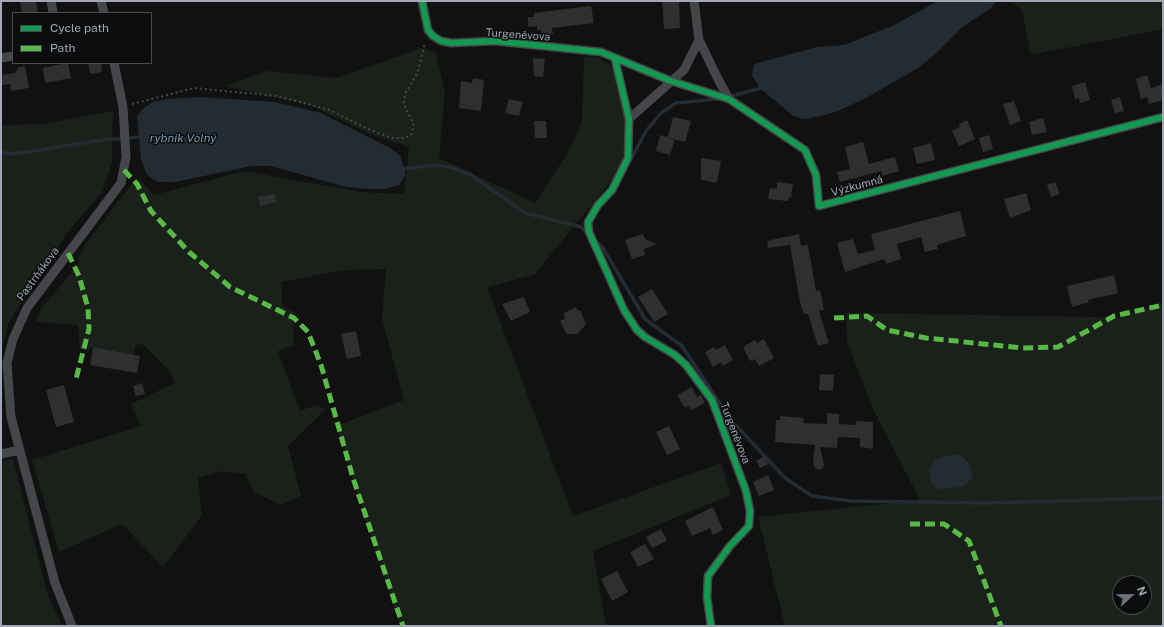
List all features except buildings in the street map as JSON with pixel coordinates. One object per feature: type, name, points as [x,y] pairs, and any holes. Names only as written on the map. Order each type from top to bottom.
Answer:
[{"type":"street","points":[[51,1],[53,12]]},
{"type":"street","points":[[101,1],[104,12]]},
{"type":"street","points":[[422,1],[430,33]]},
{"type":"street","points":[[694,1],[699,40],[718,81],[729,99]]},
{"type":"street","name":"Turgeněvova","points":[[430,33],[441,41],[451,43],[495,42],[601,52],[615,59]]},
{"type":"street","points":[[629,119],[684,70],[699,40]]},
{"type":"street","points":[[1,58],[12,56]]},
{"type":"street","points":[[615,59],[622,82],[629,119]]},
{"type":"street","name":"Výzkumná","points":[[615,59],[671,81],[729,99],[805,150],[816,175],[819,206],[1163,117]]},
{"type":"street","name":"Pastrňákova","points":[[72,626],[55,583],[11,417],[7,364],[13,339],[27,308],[121,183],[126,157],[126,146],[123,107],[114,64]]},
{"type":"street","name":"Turgeněvova","points":[[629,119],[629,148],[625,167],[612,190],[598,205],[588,222],[590,232],[624,310],[637,330],[686,364],[712,400],[746,491],[750,511],[749,526],[730,546],[708,576],[707,597],[711,626]]},
{"type":"street","points":[[1,454],[20,450]]},
{"type":"path","points":[[123,107],[194,88],[209,88],[234,93],[277,96],[305,102],[330,110],[368,129],[392,138],[405,138],[411,135],[414,127],[413,122],[406,110],[404,102],[405,94],[417,74],[423,47],[430,33]]},
{"type":"shaded area","points":[[1012,1],[1163,1],[1163,29],[1031,55],[1022,11]]},
{"type":"shaded area","points":[[421,48],[436,53],[445,93],[439,158],[535,203],[567,154],[582,122],[584,57],[598,57],[614,68],[626,120],[623,159],[612,180],[534,275],[487,287],[573,516],[721,463],[731,495],[593,551],[606,626],[400,626],[336,426],[404,400],[382,319],[386,269],[344,270],[282,282],[282,305],[296,313],[293,322],[294,345],[278,351],[300,411],[316,405],[326,409],[288,446],[301,496],[280,505],[254,492],[245,474],[223,471],[198,478],[202,515],[163,567],[122,524],[59,552],[32,460],[141,426],[131,404],[175,383],[170,372],[144,345],[136,344],[133,355],[93,347],[87,351],[80,349],[78,325],[35,322],[42,307],[79,264],[78,258],[85,245],[131,185],[139,179],[154,195],[244,171],[361,192],[404,194],[409,147],[370,134],[312,106],[225,86],[267,71],[337,78]]},
{"type":"shaded area","points":[[113,111],[112,162],[103,191],[67,233],[30,288],[8,324],[1,353],[1,125],[42,124]]},
{"type":"shaded area","points":[[1163,304],[1163,626],[785,626],[758,517],[920,500],[873,409],[847,342],[846,313],[1101,317],[1109,320]]},
{"type":"shaded area","points":[[13,459],[47,592],[62,626],[1,626],[1,461]]},
{"type":"water","points":[[938,1],[996,1],[991,8],[961,28],[934,55],[918,68],[866,98],[838,111],[805,119],[793,116],[760,88],[752,75],[754,64],[817,47],[844,45],[892,26]]},
{"type":"water","name":"rybník Volný","points":[[199,97],[275,102],[321,113],[388,147],[400,155],[405,170],[405,176],[399,185],[386,189],[367,189],[346,187],[271,166],[251,166],[175,182],[158,182],[147,175],[141,160],[137,117],[142,109],[153,102],[167,99]]},
{"type":"water","points":[[960,455],[969,463],[973,476],[967,484],[961,487],[937,489],[931,482],[929,469],[934,460],[945,456]]},
{"type":"waterway","points":[[728,97],[765,87]]},
{"type":"waterway","points":[[630,161],[646,131],[660,114],[676,103],[718,99]]},
{"type":"waterway","points":[[1,152],[14,154],[103,140],[142,137]]},
{"type":"waterway","points":[[400,169],[436,165],[453,168],[471,175],[525,213],[581,227],[588,233]]},
{"type":"waterway","points":[[598,243],[603,248],[645,319],[682,346],[731,420],[785,478],[812,496],[851,501],[986,503],[1163,498]]},
{"type":"marked path","points":[[124,170],[137,184],[151,211],[189,252],[230,287],[294,318],[308,332],[321,365],[353,478],[403,626]]},
{"type":"marked path","points":[[68,253],[79,276],[88,308],[89,329],[76,379]]},
{"type":"marked path","points":[[834,318],[867,316],[887,330],[926,338],[1023,348],[1058,347],[1114,316],[1163,305]]},
{"type":"marked path","points":[[910,524],[944,524],[969,541],[1001,626]]},
{"type":"cycle path","points":[[422,1],[428,30],[433,36],[441,41],[451,43],[495,41],[601,52],[671,81],[729,99],[805,150],[816,175],[819,206],[1163,117]]},
{"type":"cycle path","points":[[615,59],[629,119],[628,158],[612,190],[598,205],[588,222],[589,232],[624,310],[637,330],[645,337],[675,355],[686,365],[712,400],[746,491],[750,511],[749,526],[730,546],[708,576],[707,597],[711,626]]}]
